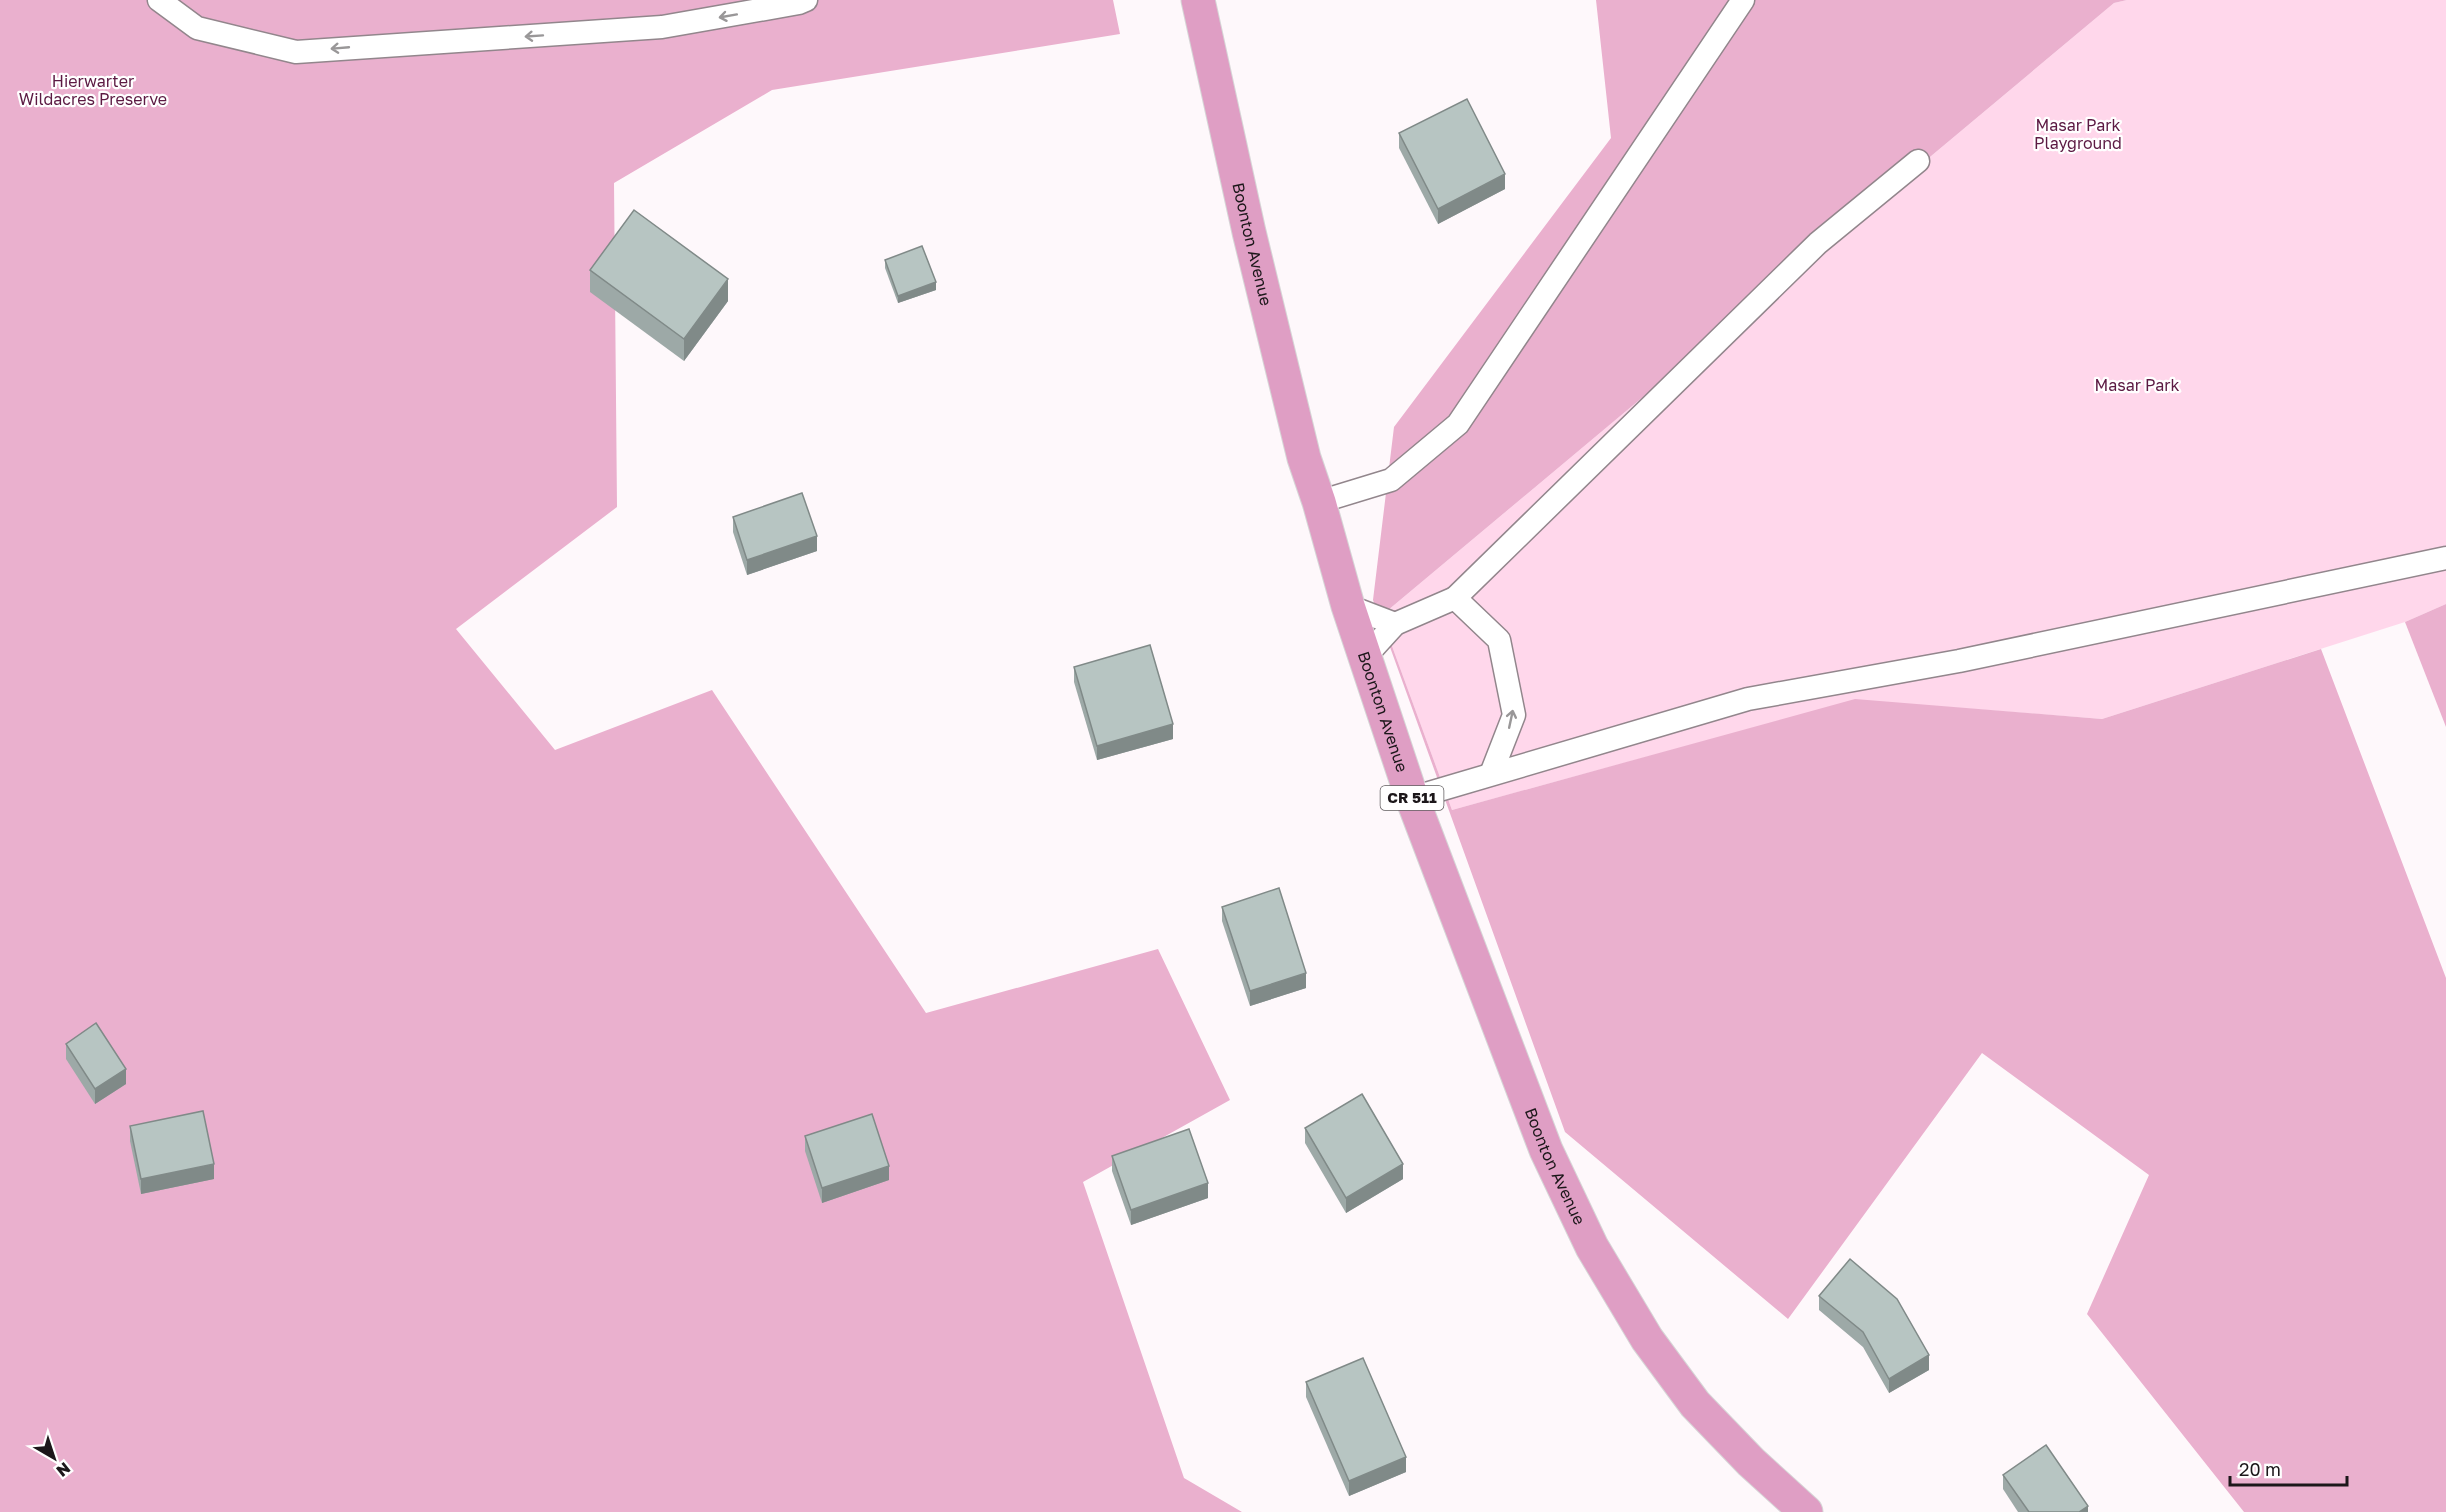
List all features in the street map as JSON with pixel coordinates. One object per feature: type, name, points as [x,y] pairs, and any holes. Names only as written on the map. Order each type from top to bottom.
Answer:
[{"type":"main road","name":"Boonton Avenue","points":[[1198,0],[1249,232],[1304,458],[1319,502],[1348,606],[1412,798],[1546,1150],[1592,1246],[1647,1339],[1695,1404],[1751,1462],[1806,1512]]},
{"type":"lane","points":[[159,0],[196,28],[296,52],[662,27],[806,0]]},
{"type":"lane","points":[[1319,502],[1391,480],[1458,424],[1743,0]]},
{"type":"lane","points":[[1364,658],[1395,624],[1455,598],[1818,243],[1918,161]]},
{"type":"lane","points":[[1412,798],[1748,699],[1959,661],[2446,558]]},
{"type":"lane","points":[[1455,598],[1499,640],[1514,716],[1491,774]]},
{"type":"lane","points":[[1348,606],[1395,624]]},
{"type":"green space","name":"Hierwarter Wildacres Preserve","points":[[0,0],[1113,0],[1120,34],[772,90],[614,183],[617,507],[456,629],[555,750],[712,690],[926,1013],[1158,949],[1230,1100],[1083,1182],[1184,1478],[1242,1512],[0,1512]]},
{"type":"green space","points":[[1596,0],[2127,0],[2114,3],[1381,616],[1452,810],[1855,699],[2102,719],[2321,649],[2446,978],[2446,1512],[2244,1512],[2087,1314],[2149,1175],[1982,1053],[1788,1319],[1565,1132],[1373,600],[1394,427],[1611,138]]},
{"type":"green space","name":"Masar Park","points":[[2127,0],[2446,0],[2446,604],[2405,622],[2102,719],[1855,700],[1452,810],[1381,616],[2114,3]]},
{"type":"green space","points":[[2446,604],[2446,727],[2405,622]]},
{"type":"building","points":[[1467,99],[1505,174],[1438,209],[1399,133]]},
{"type":"building","points":[[634,210],[728,279],[684,339],[590,270]]},
{"type":"building","points":[[922,246],[936,282],[898,296],[885,260]]},
{"type":"building","points":[[802,493],[817,536],[747,560],[733,517]]},
{"type":"building","points":[[1150,645],[1173,724],[1097,746],[1074,667]]},
{"type":"building","points":[[1279,888],[1306,973],[1250,991],[1222,907]]},
{"type":"building","points":[[96,1023],[126,1069],[95,1089],[66,1044]]},
{"type":"building","points":[[1362,1094],[1403,1164],[1346,1198],[1305,1128]]},
{"type":"building","points":[[203,1111],[214,1164],[141,1179],[130,1126]]},
{"type":"building","points":[[872,1114],[889,1166],[822,1188],[805,1136]]},
{"type":"building","points":[[1189,1129],[1208,1183],[1131,1210],[1112,1156]]},
{"type":"building","points":[[1850,1259],[1897,1299],[1929,1355],[1889,1379],[1863,1332],[1819,1296]]},
{"type":"building","points":[[1363,1358],[1406,1457],[1349,1481],[1306,1382]]},
{"type":"building","points":[[2046,1445],[2088,1506],[2079,1512],[2029,1512],[2003,1475]]},
{"type":"park label","name":"Masar Park Playground","points":[[2078,134]]}]
